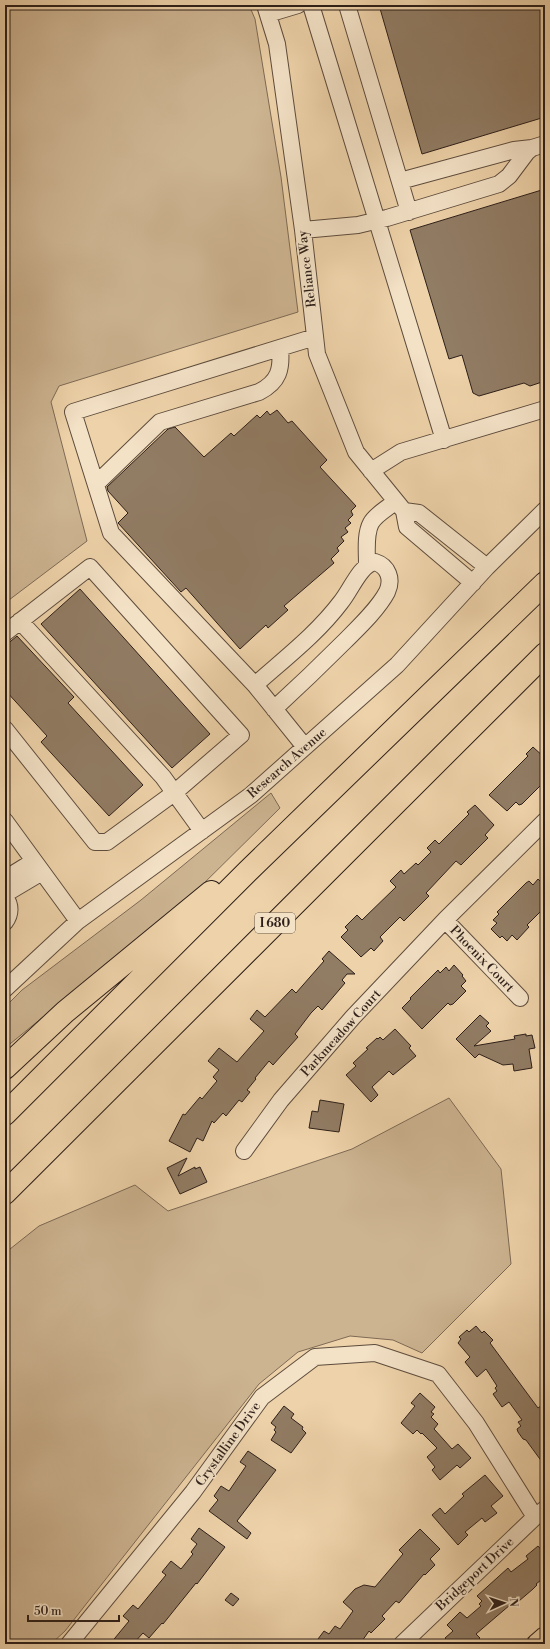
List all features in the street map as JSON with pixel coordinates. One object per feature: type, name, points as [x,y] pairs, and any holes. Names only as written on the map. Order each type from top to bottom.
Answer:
[{"type":"highway","points":[[5,1114],[248,871],[545,582]]},
{"type":"highway","name":"I 680","points":[[5,1193],[545,654]]},
{"type":"highway","points":[[5,1068],[65,1012],[202,898],[222,883],[248,871]]},
{"type":"highway","points":[[5,1209],[109,1089]]},
{"type":"main road","points":[[537,1644],[545,1637]]},
{"type":"street","points":[[267,10],[298,5]]},
{"type":"street","points":[[311,5],[444,440]]},
{"type":"street","points":[[347,5],[409,212]]},
{"type":"street","name":"Reliance Way","points":[[267,10],[278,44],[303,230],[317,354],[356,452],[400,506],[407,527],[473,583]]},
{"type":"street","points":[[303,230],[358,225],[409,212],[499,184],[509,176],[527,152],[539,146]]},
{"type":"street","points":[[400,181],[514,150],[539,146]]},
{"type":"street","points":[[305,747],[255,685],[111,533],[73,412],[315,337]]},
{"type":"street","points":[[96,484],[160,422],[259,392],[269,387],[276,377],[281,364],[280,348]]},
{"type":"street","points":[[372,471],[401,452],[545,409]]},
{"type":"street","points":[[367,564],[367,542],[372,522],[400,506],[419,513],[487,567]]},
{"type":"street","name":"Research Avenue","points":[[5,989],[78,921],[251,795],[397,665],[487,567],[545,510]]},
{"type":"street","points":[[255,685],[327,621],[367,564],[375,562],[385,567],[390,580],[387,592],[364,622],[313,673],[274,709]]},
{"type":"street","points":[[5,632],[90,567],[241,735],[174,793],[106,842],[95,842],[5,729]]},
{"type":"street","points":[[20,621],[163,777],[202,831]]},
{"type":"street","points":[[5,821],[78,921]]},
{"type":"street","name":"Parkmeadow Court","points":[[244,1151],[286,1094],[353,1017],[445,920],[545,821]]},
{"type":"street","points":[[5,879],[38,866]]},
{"type":"street","points":[[5,922],[10,911],[5,895],[38,866]]},
{"type":"street","name":"Phoenix Court","points":[[445,920],[520,998]]},
{"type":"street","name":"Crystalline Drive","points":[[69,1644],[193,1492],[262,1397],[315,1357],[375,1353],[438,1374],[476,1423],[540,1513]]},
{"type":"street","name":"Bridgeport Drive","points":[[406,1643],[540,1513]]},
{"type":"shaded area","points":[[5,5],[249,5],[255,19],[281,177],[298,312],[59,386],[51,402],[87,541],[5,603]]},
{"type":"shaded area","points":[[271,793],[280,808],[189,898],[5,1048],[5,1007],[22,990],[141,900]]},
{"type":"shaded area","points":[[449,1098],[501,1169],[511,1264],[422,1353],[393,1340],[350,1336],[298,1352],[259,1384],[65,1631],[51,1644],[5,1644],[5,1253],[39,1226],[135,1185],[168,1211],[352,1149]]},
{"type":"building","points":[[379,5],[539,5],[545,25],[545,117],[422,154]]},
{"type":"building","points":[[545,189],[545,381],[530,386],[524,383],[479,396],[473,393],[462,355],[449,359],[410,230]]},
{"type":"building","points":[[277,410],[288,423],[292,421],[327,460],[320,467],[356,506],[351,511],[353,515],[348,520],[351,523],[345,528],[348,532],[341,537],[344,541],[337,548],[339,551],[331,559],[334,563],[284,606],[288,610],[268,628],[266,625],[240,649],[186,588],[181,592],[118,523],[128,513],[108,491],[107,487],[168,429],[175,427],[204,457],[231,433],[234,436],[257,415],[260,418],[267,411],[270,415]]},
{"type":"building","points":[[80,589],[210,734],[172,768],[41,624]]},
{"type":"building","points":[[17,636],[74,697],[68,703],[143,785],[109,816],[41,742],[47,736],[5,690],[5,646]]},
{"type":"building","points":[[533,747],[545,758],[545,781],[522,804],[519,805],[516,802],[507,811],[489,795],[528,756],[526,754]]},
{"type":"building","points":[[475,805],[494,825],[485,835],[488,838],[461,865],[456,861],[426,893],[429,896],[404,921],[400,917],[380,937],[383,941],[374,951],[371,948],[361,957],[341,937],[348,930],[345,927],[357,915],[362,920],[396,887],[390,881],[401,870],[404,874],[416,863],[418,865],[431,852],[427,848],[435,840],[439,844],[469,814],[467,812]]},
{"type":"building","points":[[538,879],[545,886],[545,907],[527,925],[529,927],[517,940],[512,935],[507,941],[502,936],[500,938],[491,929],[497,923],[493,920],[499,914],[497,912],[526,883],[529,881],[533,885]]},
{"type":"building","points":[[329,951],[355,974],[347,974],[342,980],[345,983],[322,1010],[318,1006],[311,1013],[295,1034],[298,1037],[273,1065],[269,1061],[255,1078],[256,1079],[247,1090],[250,1092],[242,1102],[239,1100],[226,1116],[223,1113],[214,1123],[212,1121],[203,1141],[197,1138],[190,1152],[169,1141],[183,1114],[185,1115],[200,1097],[202,1099],[217,1081],[213,1077],[219,1070],[208,1061],[219,1048],[237,1062],[264,1031],[250,1019],[257,1010],[265,1017],[292,989],[296,993],[324,961],[322,959]]},
{"type":"building","points":[[454,965],[466,981],[461,986],[466,991],[453,1004],[450,1005],[448,1003],[422,1029],[402,1008],[438,970],[440,973],[446,967],[449,971]]},
{"type":"building","points":[[480,1015],[489,1023],[486,1026],[491,1031],[474,1046],[515,1039],[514,1036],[526,1034],[526,1036],[532,1035],[535,1048],[529,1049],[532,1068],[514,1071],[513,1064],[503,1065],[479,1054],[475,1058],[456,1039]]},
{"type":"building","points":[[395,1029],[411,1046],[409,1048],[416,1056],[393,1075],[389,1071],[372,1087],[378,1095],[371,1102],[346,1075],[356,1066],[353,1063],[368,1049],[366,1048],[377,1038],[378,1039],[380,1037],[383,1040]]},
{"type":"building","points":[[320,1100],[344,1104],[339,1132],[309,1128],[312,1111],[318,1112]]},
{"type":"building","points":[[187,1158],[178,1176],[195,1167],[195,1169],[200,1167],[207,1182],[180,1194],[167,1168]]},
{"type":"building","points":[[476,1326],[482,1333],[484,1331],[493,1340],[490,1343],[538,1408],[545,1403],[545,1466],[526,1440],[523,1439],[518,1432],[517,1429],[521,1426],[518,1422],[522,1420],[509,1402],[502,1407],[493,1394],[497,1391],[495,1388],[497,1386],[486,1369],[477,1377],[465,1362],[470,1357],[458,1343],[461,1339],[459,1337],[467,1330],[469,1332]]},
{"type":"building","points":[[420,1393],[435,1407],[431,1412],[434,1414],[431,1417],[438,1424],[434,1429],[452,1449],[458,1444],[471,1458],[460,1468],[457,1465],[440,1480],[432,1470],[435,1467],[427,1457],[437,1448],[422,1433],[421,1434],[417,1430],[413,1434],[401,1423],[415,1406],[411,1403]]},
{"type":"building","points":[[284,1406],[294,1414],[291,1418],[303,1427],[302,1429],[306,1433],[291,1453],[271,1440],[276,1432],[274,1430],[276,1427],[271,1423]]},
{"type":"building","points":[[248,1451],[276,1470],[237,1521],[251,1533],[247,1539],[209,1511],[218,1500],[214,1496],[221,1486],[229,1491],[246,1466],[240,1462]]},
{"type":"building","points":[[485,1475],[503,1496],[491,1506],[497,1513],[485,1522],[482,1518],[465,1532],[468,1535],[458,1545],[432,1515],[440,1508],[445,1514],[464,1496],[462,1494]]},
{"type":"building","points":[[199,1528],[225,1547],[197,1584],[196,1583],[163,1624],[162,1623],[149,1638],[143,1633],[133,1644],[110,1644],[129,1621],[123,1616],[133,1605],[138,1609],[166,1575],[162,1572],[171,1561],[181,1569],[193,1554],[191,1552],[197,1544],[191,1539]]},
{"type":"building","points":[[420,1529],[440,1549],[430,1559],[435,1565],[425,1575],[424,1574],[399,1603],[396,1601],[382,1616],[385,1619],[371,1633],[369,1631],[360,1644],[323,1644],[318,1639],[324,1631],[329,1634],[335,1626],[340,1629],[353,1611],[343,1602],[355,1589],[364,1585],[375,1587],[403,1554],[399,1550]]},
{"type":"building","points":[[538,1546],[545,1554],[545,1577],[519,1601],[517,1599],[476,1634],[480,1638],[474,1644],[450,1644],[445,1638],[453,1631],[447,1625],[460,1612],[467,1618],[481,1606],[479,1604],[482,1601],[477,1596],[508,1568],[511,1572],[528,1559],[526,1556]]},
{"type":"building","points":[[231,1593],[239,1599],[233,1606],[225,1600]]}]
